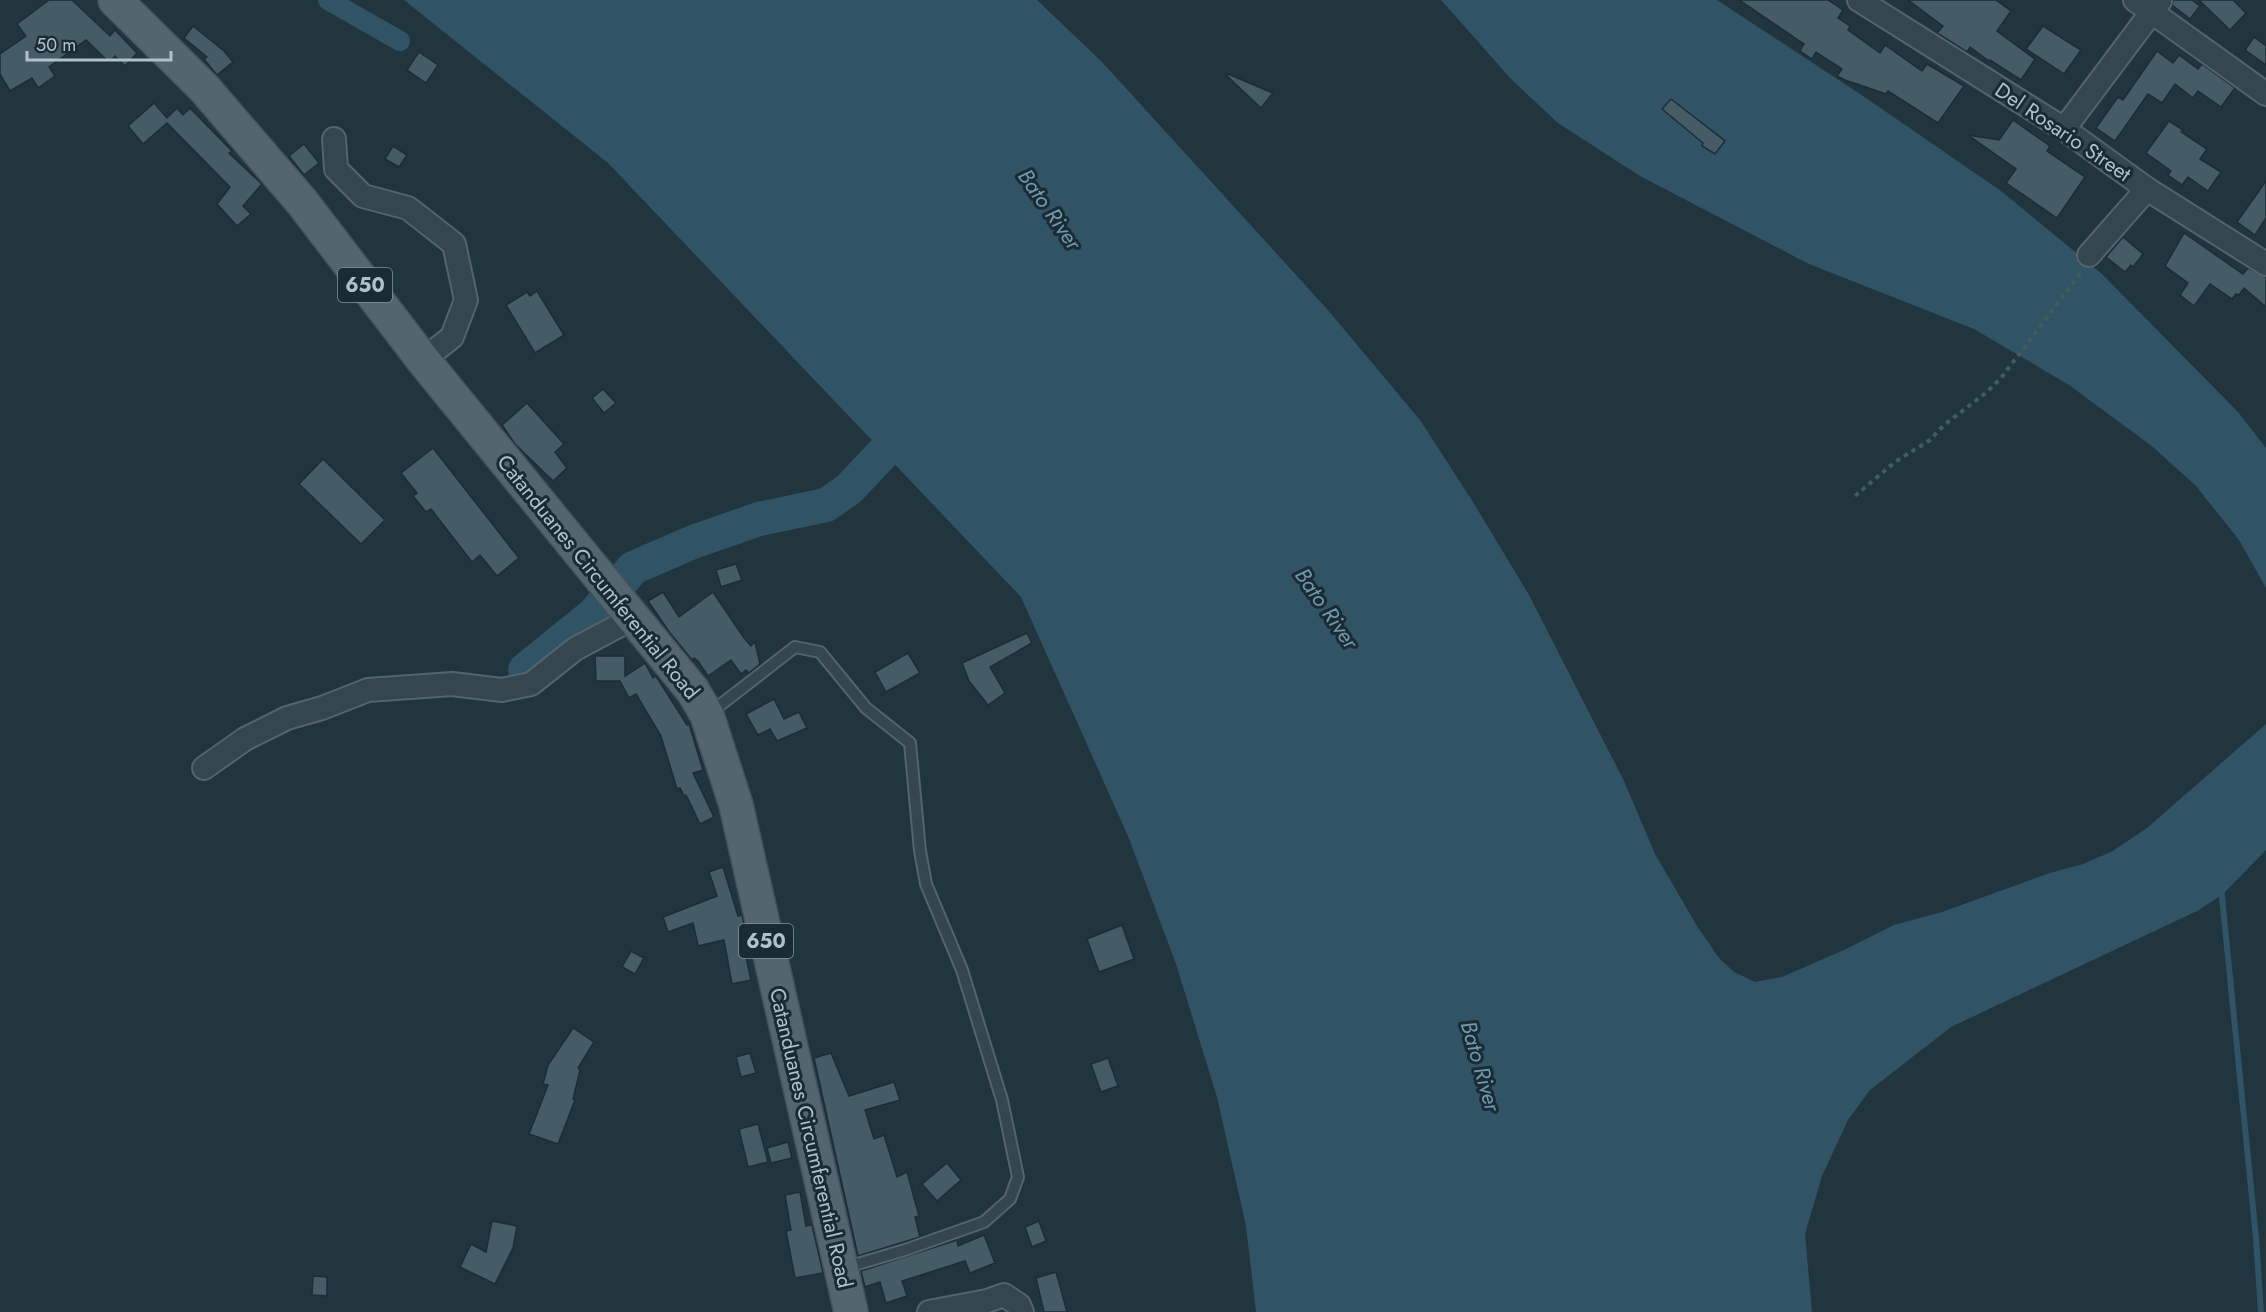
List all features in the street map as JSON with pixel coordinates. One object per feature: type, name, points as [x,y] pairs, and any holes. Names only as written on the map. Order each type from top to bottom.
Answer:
[{"type":"main road","name":"Catanduanes Circumferential Road","points":[[115,0],[204,88],[279,175],[423,360],[693,691],[707,715],[736,805],[851,1312]]},
{"type":"street","name":"Del Rosario Street","points":[[1859,0],[2064,129],[2147,189],[2266,264]]},
{"type":"street","points":[[2064,129],[2149,4],[2266,94]]},
{"type":"street","points":[[334,139],[336,170],[363,196],[408,208],[454,244],[466,300],[452,337],[423,360]]},
{"type":"street","points":[[2087,261],[2147,189]]},
{"type":"street","points":[[204,768],[245,739],[287,718],[322,708],[368,690],[452,684],[502,690],[531,684],[575,649],[617,600]]},
{"type":"street","points":[[929,1312],[987,1301],[1004,1295],[1019,1305],[1022,1312]]},
{"type":"lane","points":[[707,715],[795,647],[820,652],[866,708],[910,743],[920,851],[926,884],[962,970],[1002,1100],[1018,1177],[1010,1199],[984,1222],[905,1250],[841,1269]]},
{"type":"path","points":[[1855,496],[1895,462],[1930,440],[1944,425],[1987,392],[2001,378],[2087,261]]},
{"type":"water","name":"Bato River","points":[[404,0],[1037,0],[1102,62],[1327,309],[1420,420],[1529,595],[1624,781],[1655,854],[1697,926],[1719,958],[1734,972],[1755,982],[1782,977],[1894,925],[1942,912],[2050,873],[2083,864],[2111,852],[2147,828],[2266,724],[2266,850],[2222,895],[2197,911],[1951,1027],[1870,1090],[1848,1120],[1822,1176],[1805,1234],[1812,1312],[1256,1312],[1246,1226],[1217,1097],[1176,964],[1128,836],[1021,597],[608,163]]},
{"type":"water","points":[[1441,0],[1717,0],[1866,98],[2001,191],[2102,274],[2238,412],[2266,448],[2266,588],[2239,540],[2196,486],[2153,447],[2069,385],[1974,329],[1809,264],[1640,176],[1558,123],[1512,80]]},
{"type":"building","points":[[49,0],[72,0],[110,36],[115,30],[137,53],[125,66],[115,56],[109,62],[86,40],[49,67],[55,76],[38,88],[32,78],[10,91],[0,74],[0,54],[26,36],[17,24]]},
{"type":"building","points":[[1739,0],[1828,0],[1843,10],[1838,18],[1850,26],[1848,30],[1880,53],[1885,45],[1922,71],[1927,64],[1964,86],[1938,123],[1888,91],[1886,94],[1837,76],[1842,69],[1816,52],[1812,59],[1800,51],[1804,44]]},
{"type":"building","points":[[1908,0],[1996,0],[2011,11],[1997,31],[2035,59],[2021,80],[1970,47],[1967,52],[1937,33],[1943,26]]},
{"type":"building","points":[[2173,0],[2192,0],[2200,6],[2190,19],[2172,5]]},
{"type":"building","points":[[2199,0],[2233,0],[2246,13],[2230,30]]},
{"type":"building","points":[[193,26],[224,51],[233,62],[217,75],[204,59],[207,57],[184,38]]},
{"type":"building","points":[[2043,26],[2081,50],[2064,74],[2026,49]]},
{"type":"building","points":[[2254,37],[2266,46],[2266,65],[2245,50]]},
{"type":"building","points":[[2157,51],[2173,63],[2179,55],[2198,69],[2202,64],[2235,88],[2221,107],[2198,91],[2193,98],[2175,84],[2162,103],[2148,94],[2115,141],[2096,128],[2118,97],[2123,100]]},
{"type":"building","points":[[419,52],[438,65],[426,83],[407,70]]},
{"type":"building","points":[[1228,74],[1273,93],[1261,108],[1227,76]]},
{"type":"building","points":[[1671,99],[1725,141],[1715,154],[1702,146],[1703,143],[1662,109]]},
{"type":"building","points":[[154,103],[167,118],[177,108],[183,115],[190,108],[232,151],[229,153],[262,184],[243,206],[251,214],[237,226],[217,204],[230,187],[167,123],[143,144],[128,126]]},
{"type":"building","points":[[2013,120],[2050,146],[2047,151],[2085,177],[2057,218],[2006,183],[2016,169],[1968,135],[1999,140]]},
{"type":"building","points":[[2169,121],[2207,149],[2200,159],[2221,172],[2208,191],[2188,177],[2182,185],[2168,175],[2171,171],[2146,153]]},
{"type":"building","points":[[304,144],[319,163],[304,175],[289,156]]},
{"type":"building","points":[[393,146],[407,155],[399,167],[385,159]]},
{"type":"building","points":[[2266,181],[2266,218],[2255,235],[2237,222]]},
{"type":"building","points":[[2184,233],[2243,274],[2248,268],[2266,277],[2266,307],[2244,288],[2232,299],[2210,284],[2194,306],[2180,295],[2188,283],[2165,266]]},
{"type":"building","points":[[2123,237],[2143,254],[2133,267],[2131,265],[2125,272],[2106,257]]},
{"type":"building","points":[[537,291],[564,335],[535,353],[506,305],[527,292],[530,296]]},
{"type":"building","points":[[603,389],[616,403],[604,413],[592,398]]},
{"type":"building","points":[[527,403],[564,444],[555,452],[567,468],[553,481],[515,444],[502,425]]},
{"type":"building","points":[[433,448],[519,558],[497,576],[480,555],[472,562],[431,509],[426,512],[413,496],[417,493],[401,473]]},
{"type":"building","points":[[323,459],[385,520],[361,544],[299,484]]},
{"type":"building","points":[[736,564],[742,580],[721,587],[716,570]]},
{"type":"building","points":[[663,592],[679,617],[713,592],[744,638],[751,646],[755,642],[760,664],[749,673],[746,670],[741,674],[731,660],[708,676],[698,661],[694,658],[692,660],[670,633],[648,601]]},
{"type":"building","points":[[1027,633],[1032,643],[990,667],[1005,693],[988,705],[969,681],[962,663]]},
{"type":"building","points":[[908,653],[920,673],[886,692],[875,672]]},
{"type":"building","points":[[595,656],[625,656],[625,676],[645,663],[653,678],[656,676],[687,725],[689,724],[703,770],[693,773],[714,817],[700,824],[686,795],[684,796],[680,788],[677,789],[661,736],[636,694],[629,698],[620,681],[596,681]]},
{"type":"building","points":[[774,699],[784,719],[799,712],[807,728],[777,741],[770,729],[758,735],[746,714]]},
{"type":"building","points":[[723,867],[738,916],[742,915],[751,956],[746,957],[751,980],[732,984],[724,940],[698,946],[693,923],[668,932],[663,917],[717,896],[709,872]]},
{"type":"building","points":[[1122,925],[1134,959],[1099,972],[1087,939]]},
{"type":"building","points":[[631,951],[644,958],[635,974],[622,967]]},
{"type":"building","points":[[573,1028],[594,1042],[578,1068],[580,1070],[573,1099],[575,1100],[558,1144],[529,1134],[548,1085],[543,1084],[548,1065]]},
{"type":"building","points":[[750,1053],[756,1073],[741,1077],[736,1057]]},
{"type":"building","points":[[831,1053],[849,1096],[894,1082],[900,1100],[865,1110],[874,1139],[884,1135],[897,1177],[907,1172],[919,1216],[915,1217],[920,1237],[858,1256],[814,1058]]},
{"type":"building","points":[[1108,1058],[1118,1086],[1101,1092],[1091,1064]]},
{"type":"building","points":[[758,1124],[768,1162],[748,1167],[739,1129]]},
{"type":"building","points":[[788,1142],[792,1158],[771,1163],[767,1148]]},
{"type":"building","points":[[947,1163],[961,1180],[937,1201],[922,1184]]},
{"type":"building","points":[[800,1192],[806,1226],[812,1225],[823,1273],[795,1278],[786,1231],[791,1230],[785,1195]]},
{"type":"building","points":[[492,1221],[517,1226],[513,1248],[495,1284],[460,1267],[471,1244],[486,1252]]},
{"type":"building","points":[[1039,1221],[1046,1241],[1032,1247],[1025,1227]]},
{"type":"building","points":[[984,1235],[995,1263],[970,1273],[965,1261],[902,1281],[907,1296],[886,1303],[880,1282],[865,1287],[861,1271],[957,1240],[958,1246]]},
{"type":"building","points":[[1056,1272],[1067,1312],[1044,1312],[1036,1278]]},
{"type":"building","points":[[313,1276],[327,1277],[327,1296],[312,1295]]},
{"type":"waterway","points":[[328,0],[400,41]]},
{"type":"waterway","points":[[525,670],[594,614],[633,568],[693,542],[759,519],[826,505],[849,489],[915,419]]},
{"type":"waterway","points":[[2221,887],[2256,1238],[2261,1312]]}]
